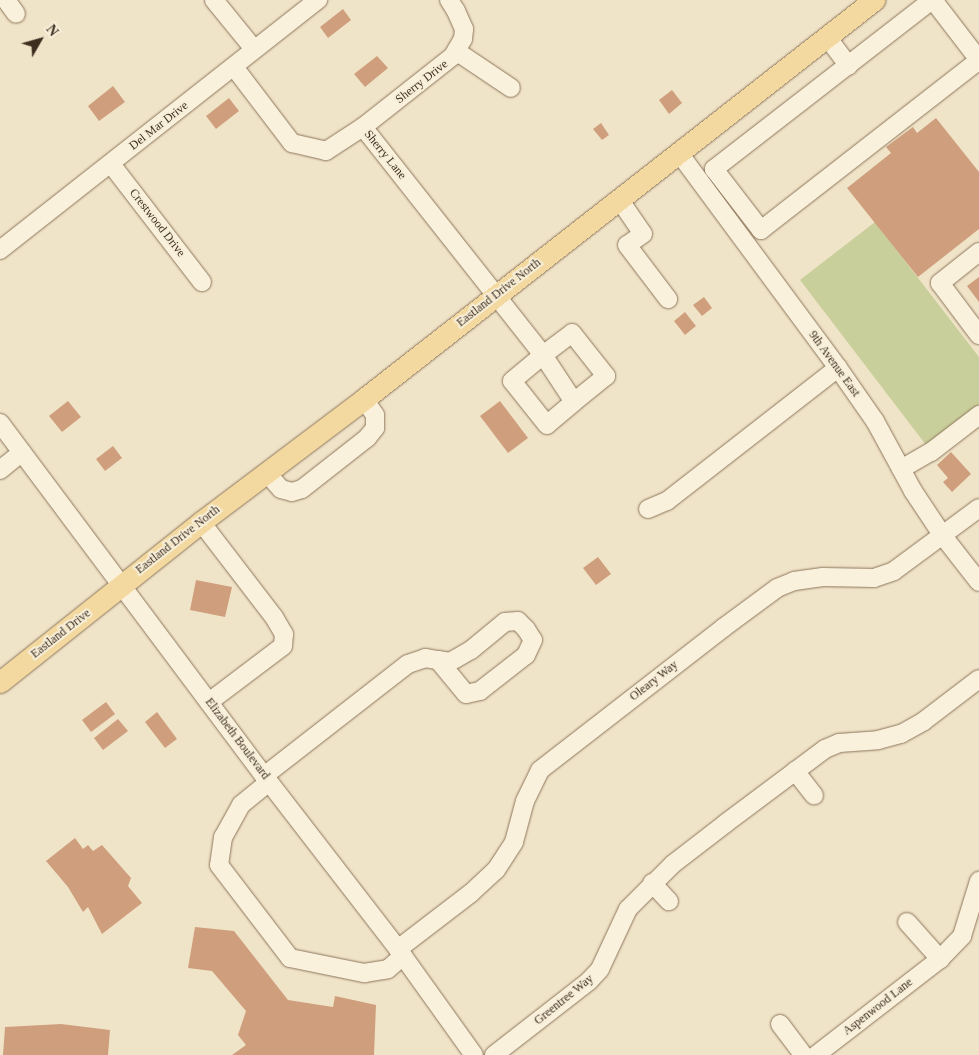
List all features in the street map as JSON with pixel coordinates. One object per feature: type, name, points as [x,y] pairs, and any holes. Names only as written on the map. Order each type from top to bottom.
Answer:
[{"type":"main road","name":"Eastland Drive North","points":[[122,584],[496,296],[827,37],[865,3]]},
{"type":"main road","name":"Eastland Drive","points":[[0,682],[122,584]]},
{"type":"street","points":[[6,0],[16,14]]},
{"type":"street","points":[[214,0],[254,50]]},
{"type":"street","name":"Del Mar Drive","points":[[0,250],[318,0]]},
{"type":"street","name":"Sherry Drive","points":[[363,127],[441,68],[456,51],[463,39],[464,30],[456,11],[448,0]]},
{"type":"street","points":[[933,0],[979,60],[761,230],[714,169],[933,0]]},
{"type":"street","points":[[827,37],[849,66]]},
{"type":"street","points":[[456,51],[511,88]]},
{"type":"street","name":"Sherry Lane","points":[[234,67],[292,142],[326,151],[363,127],[543,355],[574,402]]},
{"type":"street","name":"9th Avenue East","points":[[679,152],[838,368],[874,421],[901,469],[943,536],[979,582]]},
{"type":"street","name":"Crestwood Drive","points":[[111,164],[202,282]]},
{"type":"street","points":[[619,199],[643,234],[628,245],[668,299]]},
{"type":"street","points":[[979,252],[940,283],[979,335]]},
{"type":"street","points":[[572,333],[606,376],[574,402],[547,425],[512,381],[572,333]]},
{"type":"street","points":[[648,509],[667,501],[838,368]]},
{"type":"street","points":[[267,473],[282,488],[292,492],[302,489],[368,438],[375,428],[375,415],[364,399]]},
{"type":"street","points":[[901,469],[932,452],[979,415]]},
{"type":"street","name":"Elizabeth Boulevard","points":[[0,423],[267,779],[401,952],[474,1055]]},
{"type":"street","points":[[0,470],[22,452]]},
{"type":"street","name":"Oleary Way","points":[[438,660],[466,694],[480,691],[526,655],[533,640],[518,621],[505,622],[470,650],[450,662],[438,660],[425,658],[408,664],[267,779],[241,805],[223,837],[219,865],[290,958],[364,973],[388,969],[401,952],[496,870],[514,842],[525,801],[540,770],[777,588],[794,581],[823,576],[874,578],[894,571],[979,508]]},
{"type":"street","points":[[201,522],[274,616],[284,634],[283,646],[209,702]]},
{"type":"street","name":"Greentree Way","points":[[494,1055],[589,981],[600,969],[628,910],[652,883],[726,823],[825,749],[839,743],[878,740],[901,734],[924,721],[979,679]]},
{"type":"street","points":[[795,771],[814,795]]},
{"type":"street","name":"Aspenwood Lane","points":[[816,1055],[940,959],[962,936],[971,914],[979,881]]},
{"type":"street","points":[[652,883],[669,901]]},
{"type":"street","points":[[907,922],[940,959]]},
{"type":"street","points":[[780,1024],[803,1055]]},
{"type":"green space","points":[[875,222],[979,357],[979,404],[926,445],[800,280]]},
{"type":"building","points":[[343,9],[351,20],[328,38],[320,27]]},
{"type":"building","points":[[377,56],[388,68],[365,87],[354,74]]},
{"type":"building","points":[[113,86],[125,102],[99,121],[88,106]]},
{"type":"building","points":[[672,90],[682,103],[669,114],[659,100]]},
{"type":"building","points":[[229,98],[239,111],[216,129],[206,116]]},
{"type":"building","points":[[936,118],[979,172],[979,229],[918,277],[847,188],[891,153],[886,147],[913,127],[917,133]]},
{"type":"building","points":[[601,123],[609,135],[602,140],[593,129]]},
{"type":"building","points":[[979,277],[979,302],[967,286]]},
{"type":"building","points":[[704,297],[712,308],[702,316],[693,305]]},
{"type":"building","points":[[685,312],[696,326],[685,335],[674,321]]},
{"type":"building","points":[[68,401],[81,417],[62,432],[49,416]]},
{"type":"building","points":[[500,401],[528,438],[508,453],[480,416]]},
{"type":"building","points":[[113,446],[122,458],[105,471],[96,459]]},
{"type":"building","points":[[951,452],[971,474],[952,492],[943,482],[948,478],[937,465]]},
{"type":"building","points":[[598,557],[611,574],[596,585],[583,568]]},
{"type":"building","points":[[196,580],[232,587],[225,617],[190,610]]},
{"type":"building","points":[[106,702],[115,714],[91,732],[82,720]]},
{"type":"building","points":[[157,712],[177,739],[165,748],[145,722]]},
{"type":"building","points":[[118,719],[128,731],[103,750],[94,738]]},
{"type":"building","points":[[75,838],[83,849],[88,845],[93,851],[102,845],[131,878],[128,886],[142,903],[102,934],[88,907],[83,912],[68,887],[46,861]]},
{"type":"building","points":[[195,927],[234,931],[288,1000],[333,1007],[335,996],[376,1005],[374,1055],[232,1055],[246,1045],[238,1035],[246,1011],[212,971],[188,968]]},
{"type":"building","points":[[61,1024],[110,1030],[108,1055],[3,1055],[5,1027]]}]
